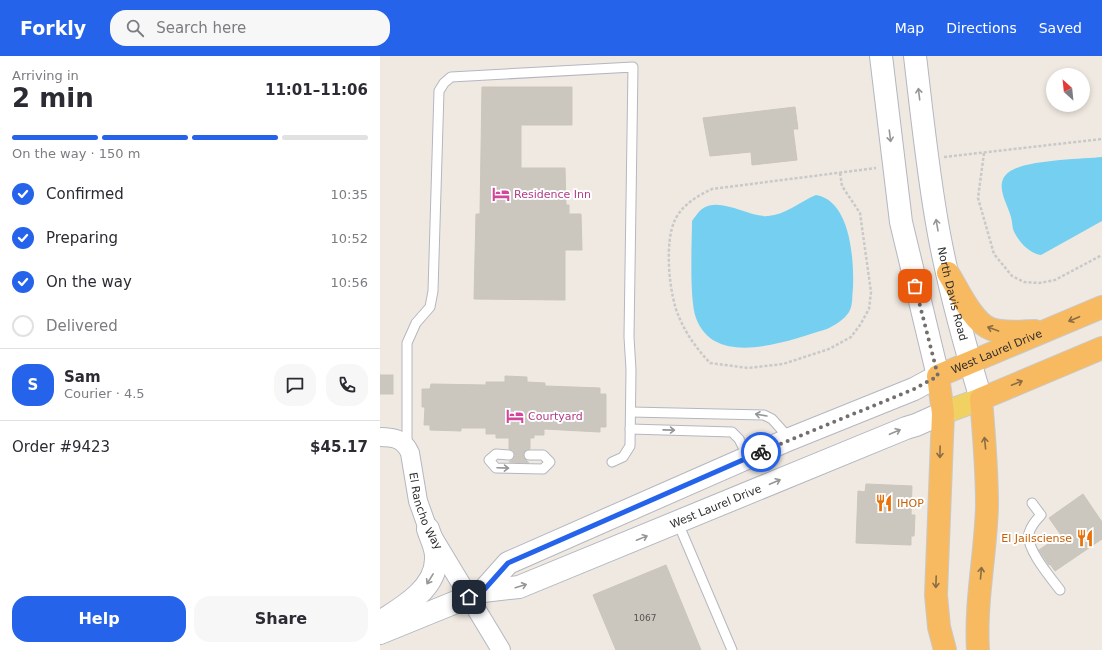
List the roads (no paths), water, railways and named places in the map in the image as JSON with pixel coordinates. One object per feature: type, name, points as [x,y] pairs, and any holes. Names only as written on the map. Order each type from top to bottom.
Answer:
[{"type":"highway","points":[[948,273],[978,320],[990,329],[1003,332],[1046,331]]},
{"type":"highway","name":"West Laurel Drive","points":[[938,376],[1102,307]]},
{"type":"highway","name":"West Laurel Drive","points":[[982,399],[1102,348]]},
{"type":"highway","points":[[938,376],[943,413],[936,595],[943,649]]},
{"type":"highway","name":"North Davis Road","points":[[978,650],[977,626],[987,506],[986,452],[982,399]]},
{"type":"main road","name":"West Laurel Drive","points":[[943,413],[982,399]]},
{"type":"street","points":[[881,56],[901,222],[938,376]]},
{"type":"street","name":"North Davis Road","points":[[915,56],[939,236],[970,363],[982,399]]},
{"type":"street","name":"West Laurel Drive","points":[[476,594],[508,563],[790,439],[914,389],[938,376]]},
{"type":"street","name":"West Laurel Drive","points":[[476,594],[519,587],[678,523],[906,428],[916,426],[943,413]]},
{"type":"street","points":[[380,437],[395,438],[407,446]]},
{"type":"street","name":"El Rancho Way","points":[[407,446],[410,453],[418,501],[428,529],[476,594],[501,650]]},
{"type":"street","points":[[380,622],[414,599],[433,575],[436,559],[428,529]]},
{"type":"street","points":[[380,634],[476,594]]},
{"type":"lane","points":[[407,446],[406,348],[408,337],[413,328],[430,307],[433,291],[439,91],[444,83],[451,77],[633,67],[629,337],[631,412],[628,450],[623,456],[612,462]]},
{"type":"lane","points":[[631,412],[764,415],[772,419],[790,439]]},
{"type":"lane","points":[[630,429],[732,432],[739,439],[748,457]]},
{"type":"lane","points":[[509,455],[496,454],[489,460],[496,468],[543,469],[550,462],[543,455],[530,455]]},
{"type":"lane","points":[[1032,503],[1041,515],[1032,525],[1029,533],[1029,545],[1060,590]]},
{"type":"lane","points":[[678,523],[732,650]]},
{"type":"water","points":[[1102,157],[1102,221],[1041,255],[1032,252],[1020,242],[1013,229],[1011,216],[1002,192],[1002,181],[1005,176],[1016,168],[1027,165],[1053,161]]},
{"type":"water","points":[[816,195],[828,200],[837,208],[848,233],[853,262],[853,288],[851,307],[847,315],[827,329],[774,344],[755,347],[736,347],[719,343],[706,334],[696,318],[692,298],[692,221],[698,213],[702,209],[709,206],[717,205],[726,206],[760,216],[768,216],[781,213]]},
{"type":"place","name":"Residence Inn","points":[[501,194]]},
{"type":"place","name":"Courtyard","points":[[515,416]]},
{"type":"place","name":"IHOP","points":[[884,503]]},
{"type":"place","name":"El Jailsciense","points":[[1085,538]]}]
